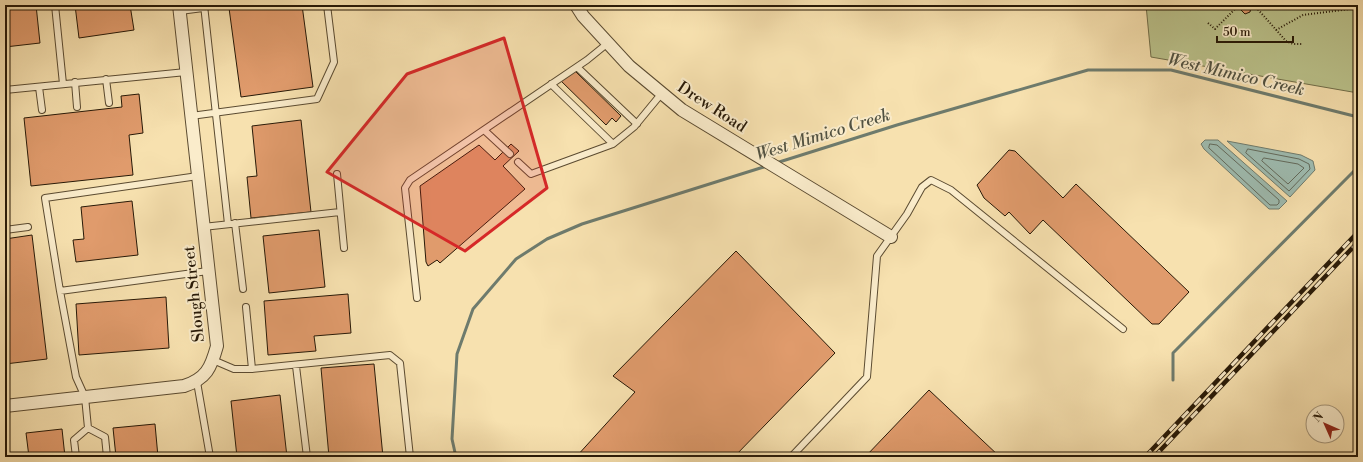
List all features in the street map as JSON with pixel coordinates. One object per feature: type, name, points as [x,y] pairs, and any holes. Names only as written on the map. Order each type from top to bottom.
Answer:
[{"type":"street","name":"Drew Road","points":[[576,5],[583,16],[629,66],[682,110],[891,236]]},
{"type":"street","name":"Slough Street","points":[[179,8],[217,346],[208,372],[196,382]]},
{"type":"street","points":[[5,406],[184,386],[196,382]]},
{"type":"lane","points":[[55,5],[63,84]]},
{"type":"lane","points":[[191,116],[317,100],[334,62],[327,5]]},
{"type":"lane","points":[[179,8],[204,7],[228,224]]},
{"type":"lane","points":[[417,298],[405,188],[410,180],[551,84],[608,43]]},
{"type":"lane","points":[[577,66],[637,124]]},
{"type":"lane","points":[[5,90],[186,72]]},
{"type":"lane","points":[[106,79],[109,103]]},
{"type":"lane","points":[[74,82],[77,107]]},
{"type":"lane","points":[[551,84],[613,144]]},
{"type":"lane","points":[[40,87],[42,110]]},
{"type":"lane","points":[[518,162],[531,174],[613,144],[637,124],[662,93]]},
{"type":"lane","points":[[484,130],[510,154]]},
{"type":"lane","points":[[337,174],[344,248]]},
{"type":"lane","points":[[88,428],[85,397],[76,377],[45,198],[198,176]]},
{"type":"lane","points":[[791,457],[867,377],[877,256],[907,214],[922,187],[931,180],[951,190],[1123,329]]},
{"type":"lane","points":[[204,227],[340,212]]},
{"type":"lane","points":[[235,223],[243,289]]},
{"type":"lane","points":[[5,230],[28,227]]},
{"type":"lane","points":[[60,291],[208,271]]},
{"type":"lane","points":[[246,308],[252,369]]},
{"type":"lane","points":[[213,360],[234,369],[252,369],[296,366],[390,354],[400,363],[410,457]]},
{"type":"lane","points":[[296,366],[307,457]]},
{"type":"lane","points":[[196,382],[210,457]]},
{"type":"lane","points":[[76,457],[74,440],[88,428]]},
{"type":"lane","points":[[88,428],[105,436],[107,457]]},
{"type":"path","points":[[1208,23],[1215,29],[1240,5]]},
{"type":"path","points":[[1254,5],[1286,41],[1293,44],[1303,44]]},
{"type":"path","points":[[1276,30],[1303,15],[1358,8]]},
{"type":"highlighted area","points":[[504,38],[547,188],[465,251],[327,172],[407,74]]},
{"type":"green space","points":[[1146,5],[1292,5],[1292,9],[1358,5],[1358,93],[1151,57]]},
{"type":"water","points":[[1205,140],[1218,140],[1287,201],[1279,209],[1269,209],[1204,149],[1201,144]]},
{"type":"water","points":[[1227,141],[1301,155],[1313,161],[1315,170],[1290,197]]},
{"type":"building","points":[[5,5],[36,5],[40,43],[5,47]]},
{"type":"building","points":[[75,5],[130,5],[134,30],[79,38]]},
{"type":"building","points":[[238,5],[302,5],[313,87],[241,97],[229,8],[238,7]]},
{"type":"building","points":[[1242,5],[1249,5],[1251,7],[1250,12],[1245,14],[1241,10]]},
{"type":"building","points":[[575,71],[621,116],[616,122],[612,118],[606,125],[559,79],[565,73],[569,76]]},
{"type":"building","points":[[139,94],[143,133],[129,135],[133,175],[31,186],[24,118],[122,107],[121,96]]},
{"type":"building","points":[[301,120],[311,212],[251,218],[247,177],[257,176],[252,126]]},
{"type":"building","points":[[511,144],[519,151],[503,166],[525,189],[440,263],[437,260],[428,266],[426,262],[420,186],[479,145],[495,160]]},
{"type":"building","points":[[1009,150],[1015,151],[1063,198],[1076,184],[1189,292],[1159,324],[1152,324],[1043,220],[1030,234],[1009,212],[1005,216],[984,198],[977,185]]},
{"type":"building","points":[[132,201],[138,255],[76,262],[73,240],[84,239],[81,207]]},
{"type":"building","points":[[319,230],[325,287],[269,293],[263,236]]},
{"type":"building","points":[[32,235],[47,359],[5,364],[5,239]]},
{"type":"building","points":[[736,251],[835,353],[734,457],[576,457],[635,392],[613,376]]},
{"type":"building","points":[[348,294],[351,333],[314,336],[316,351],[268,355],[264,301]]},
{"type":"building","points":[[166,297],[169,348],[79,355],[76,304]]},
{"type":"building","points":[[374,364],[383,457],[329,457],[321,368]]},
{"type":"building","points":[[929,390],[1000,457],[865,457]]},
{"type":"building","points":[[280,395],[287,457],[237,457],[231,401]]},
{"type":"building","points":[[155,424],[158,457],[116,457],[113,428]]},
{"type":"building","points":[[62,429],[65,457],[29,457],[26,433]]},
{"type":"waterway","name":"West Mimico Creek","points":[[776,163],[897,125],[1088,70],[1171,70],[1358,117]]},
{"type":"waterway","name":"West Mimico Creek","points":[[456,457],[452,439],[457,354],[473,309],[516,259],[547,239],[582,224],[767,166]]},
{"type":"waterway","points":[[1173,380],[1173,353],[1358,167]]},
{"type":"railway","points":[[1145,457],[1358,232]]},
{"type":"railway","points":[[1154,457],[1358,242]]}]
